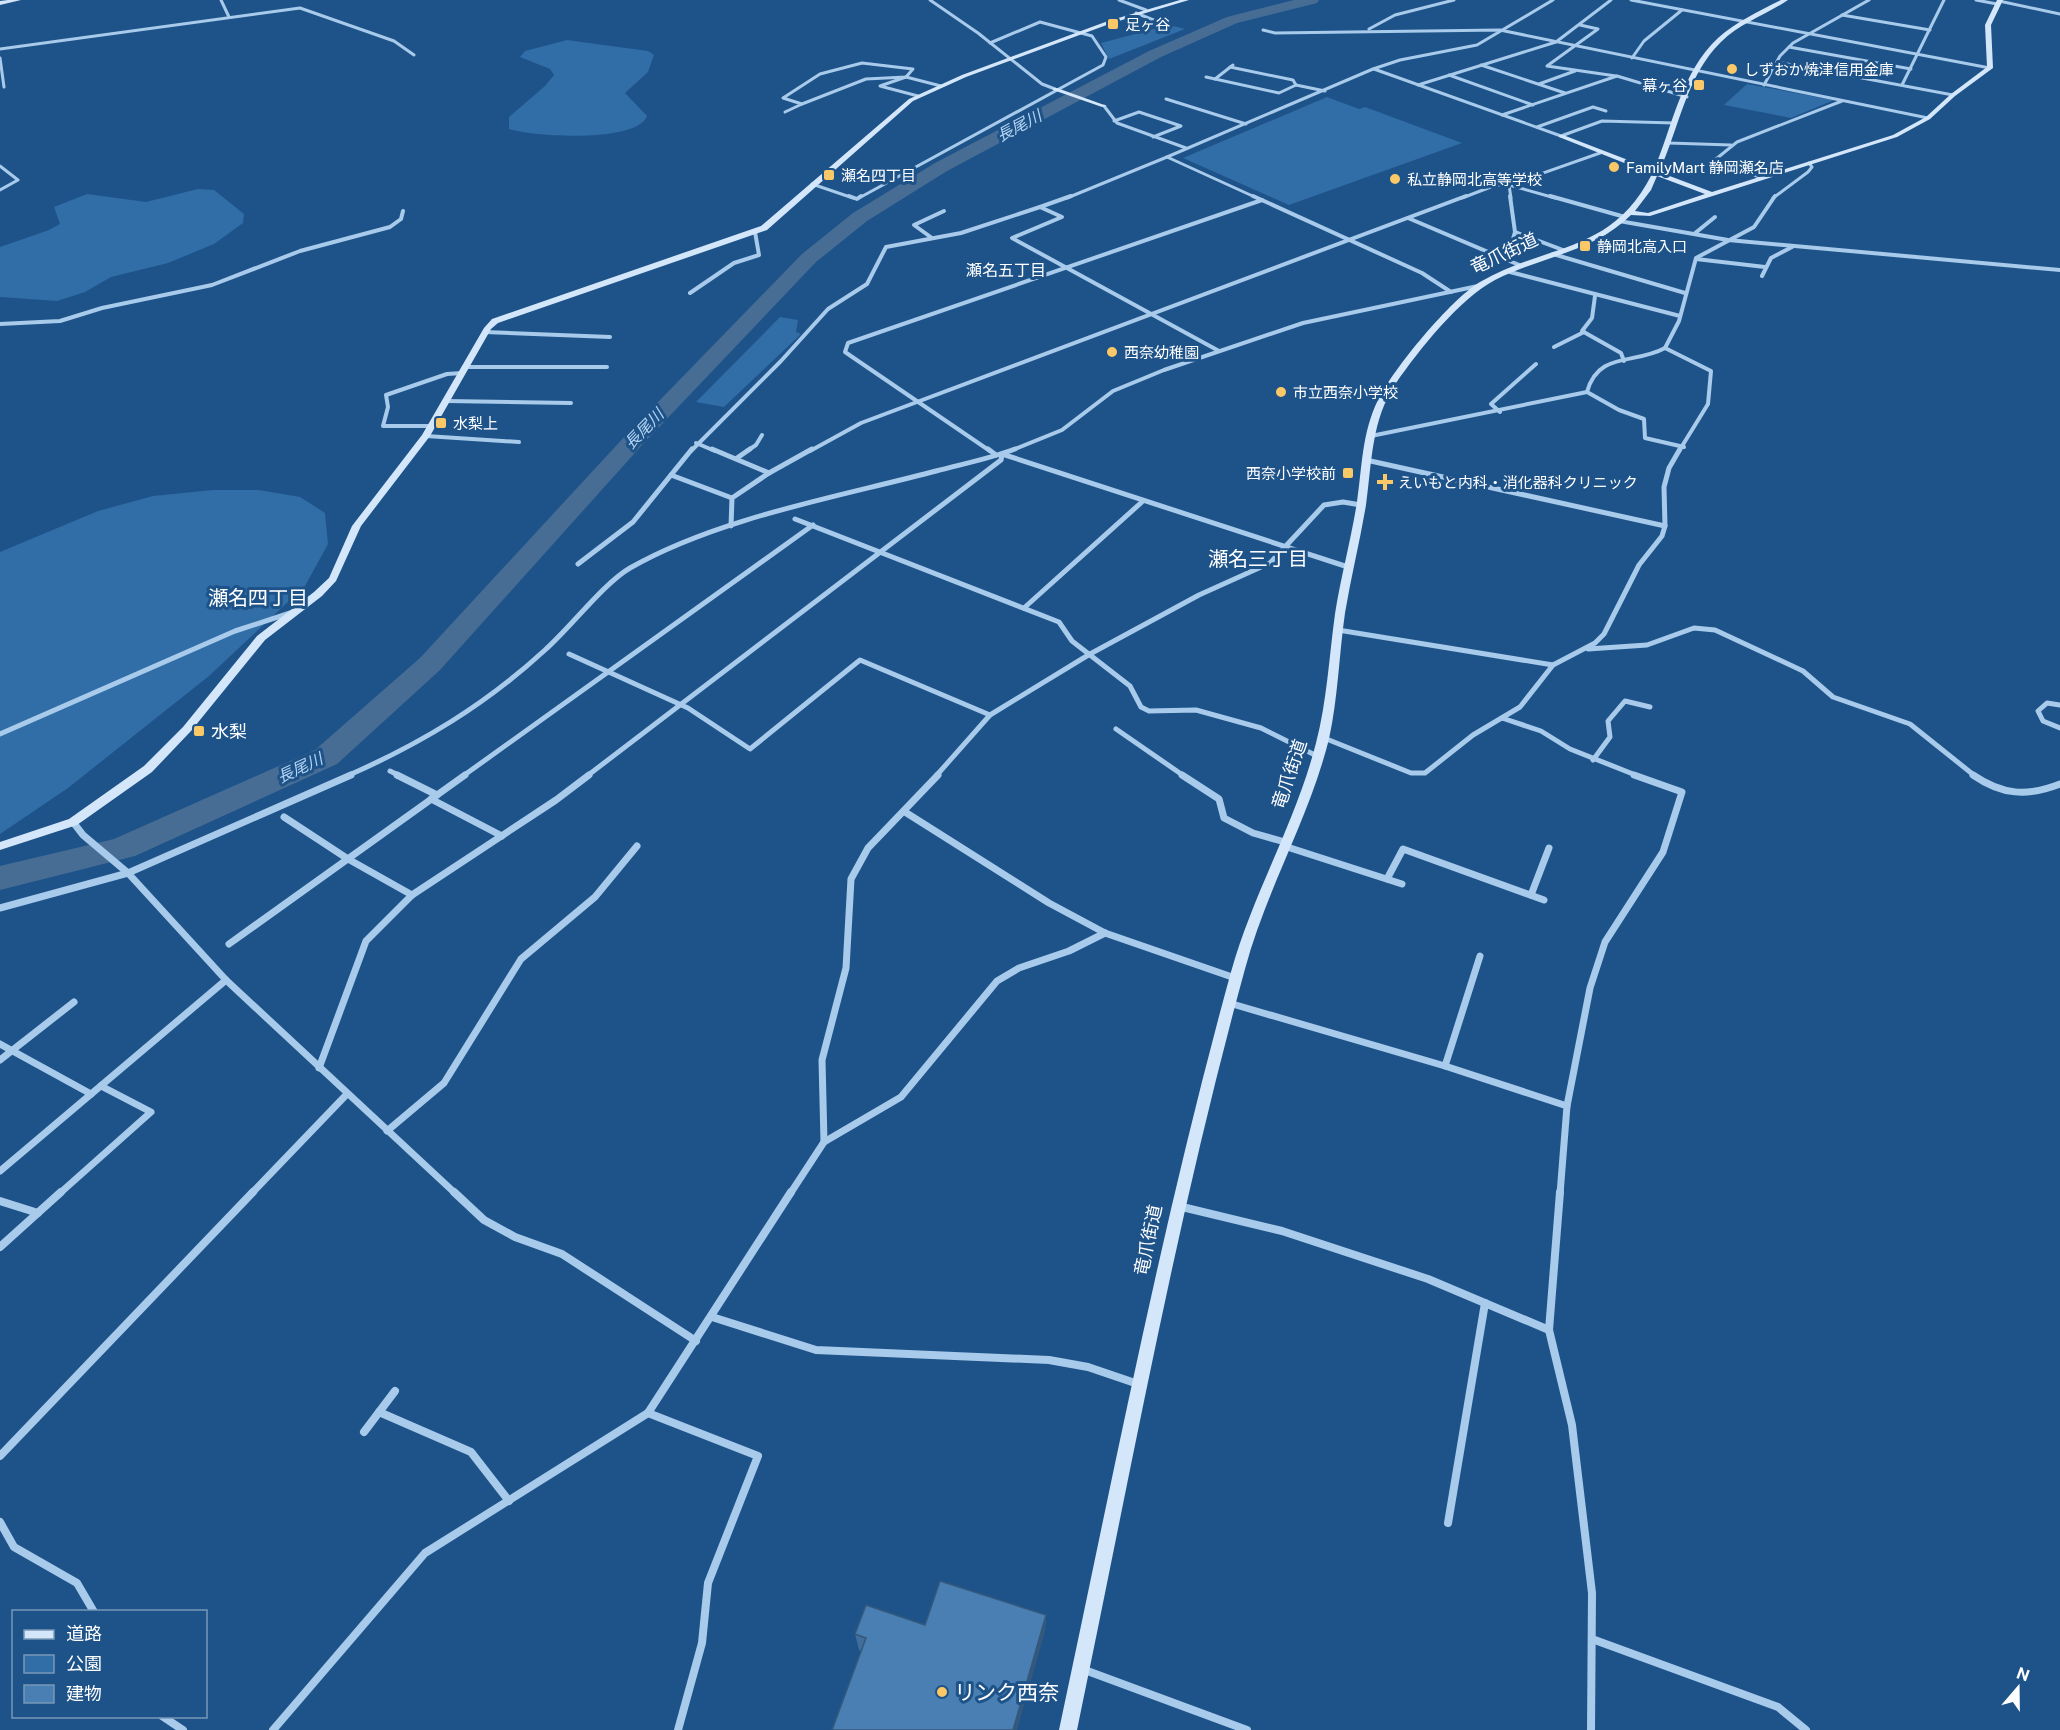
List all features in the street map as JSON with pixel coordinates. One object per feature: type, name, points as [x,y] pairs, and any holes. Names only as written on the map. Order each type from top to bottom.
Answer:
[{"type":"street","points":[[0,3],[18,0]]},
{"type":"street","points":[[220,0],[229,17]]},
{"type":"street","points":[[930,0],[1042,84],[1104,106],[1114,121],[1187,148]]},
{"type":"street","points":[[1119,0],[1146,10]]},
{"type":"street","points":[[0,846],[73,822],[140,775],[169,749],[261,638],[290,613],[318,594],[333,579],[357,526],[426,435],[485,332],[495,321],[764,228],[903,105],[918,96],[1009,59],[1136,13],[1186,0]]},
{"type":"street","points":[[1366,31],[1395,15],[1454,0]]},
{"type":"street","points":[[578,564],[633,522],[696,443],[781,361],[828,309],[867,284],[886,248],[892,244],[968,231],[1075,195],[1326,91],[1373,69],[1400,60],[1477,45],[1553,0]]},
{"type":"street","points":[[1418,85],[1556,42],[1611,0]]},
{"type":"street","points":[[1631,0],[1990,68]]},
{"type":"street","name":"竜爪街道","points":[[1068,1730],[1177,1205],[1251,926],[1284,844],[1309,790],[1323,737],[1331,701],[1338,630],[1361,505],[1366,460],[1371,436],[1387,390],[1459,304],[1478,286],[1592,239],[1625,217],[1640,201],[1698,72],[1716,43],[1744,21],[1785,0]]},
{"type":"street","points":[[1764,85],[1789,47],[1807,33],[1869,0]]},
{"type":"street","points":[[1902,85],[1944,0]]},
{"type":"street","points":[[1976,0],[1999,1],[2060,14]]},
{"type":"street","points":[[1990,68],[1988,25],[1999,1]]},
{"type":"street","points":[[0,49],[229,17],[304,9],[394,41],[414,54]]},
{"type":"street","points":[[1632,58],[1644,41],[1682,10]]},
{"type":"street","points":[[1136,13],[1166,25]]},
{"type":"street","points":[[1841,15],[1930,30]]},
{"type":"street","points":[[812,184],[856,199],[1103,65],[1106,57],[1092,36],[1040,22],[990,43]]},
{"type":"street","points":[[1580,25],[1598,29],[1579,46],[1554,58],[1547,66],[1617,76],[1687,97]]},
{"type":"street","points":[[1263,30],[1275,33],[1505,30],[1698,72],[1928,118]]},
{"type":"street","points":[[1789,47],[1911,69]]},
{"type":"street","points":[[0,58],[4,87]]},
{"type":"street","points":[[1777,62],[1953,94]]},
{"type":"street","points":[[802,104],[783,98],[820,74],[862,63],[914,69],[906,77],[880,86],[918,96]]},
{"type":"street","points":[[1480,65],[1566,93]]},
{"type":"street","points":[[1215,79],[1232,66],[1293,80],[1296,85]]},
{"type":"street","points":[[1625,217],[1648,215],[1759,177],[1895,136],[1928,118],[1953,94],[1990,68]]},
{"type":"street","points":[[1373,69],[1561,136],[1710,194]]},
{"type":"street","points":[[1538,84],[1578,70]]},
{"type":"street","points":[[785,112],[838,87],[885,73],[941,86]]},
{"type":"street","points":[[1449,75],[1533,105]]},
{"type":"street","points":[[1503,115],[1617,76]]},
{"type":"street","points":[[1206,77],[1279,93],[1296,85],[1326,91]]},
{"type":"street","points":[[1166,99],[1246,124]]},
{"type":"street","points":[[1759,177],[1716,159],[1731,145],[1842,101]]},
{"type":"street","points":[[1536,128],[1593,107],[1606,111]]},
{"type":"street","points":[[1114,121],[1139,112],[1180,126],[1153,137]]},
{"type":"street","points":[[1561,136],[1602,121],[1647,120],[1674,123]]},
{"type":"street","points":[[1668,143],[1731,145]]},
{"type":"street","points":[[732,498],[769,473],[861,423],[1496,185],[1509,184],[1600,153]]},
{"type":"street","points":[[1167,157],[1422,273],[1451,292]]},
{"type":"street","points":[[1587,392],[1589,377],[1597,368],[1605,364],[1654,356],[1665,348],[1680,316],[1684,293],[1696,259],[1756,226],[1767,204],[1781,189],[1803,178],[1812,167],[1809,163]]},
{"type":"street","points":[[0,166],[18,180],[0,190]]},
{"type":"street","points":[[1509,184],[1669,232],[1798,246],[1935,256],[2060,270]]},
{"type":"street","points":[[1507,260],[1515,232],[1509,184]]},
{"type":"street","points":[[1262,200],[849,343],[845,352],[999,454],[1348,567]]},
{"type":"street","points":[[1040,207],[1062,217],[1012,238],[1219,351]]},
{"type":"street","points":[[0,324],[60,321],[102,308],[212,285],[300,251],[390,227],[401,219],[403,211]]},
{"type":"street","points":[[932,238],[914,225],[944,211]]},
{"type":"street","points":[[1694,234],[1715,217]]},
{"type":"street","points":[[1408,218],[1522,266]]},
{"type":"street","points":[[690,293],[734,263],[759,255],[755,232]]},
{"type":"street","points":[[1515,232],[1558,252],[1684,293]]},
{"type":"street","points":[[1761,276],[1771,258],[1781,251],[1798,246]]},
{"type":"street","points":[[1696,259],[1765,267]]},
{"type":"street","points":[[1510,272],[1594,296],[1680,316]]},
{"type":"street","points":[[0,909],[128,873],[359,771],[450,725],[516,677],[569,629],[614,580],[628,569],[730,526],[999,454],[1062,430],[1113,391],[1219,351],[1303,323],[1478,286]]},
{"type":"street","points":[[1584,332],[1584,326],[1592,318],[1594,296]]},
{"type":"street","points":[[485,332],[610,337]]},
{"type":"street","points":[[1554,347],[1584,332]]},
{"type":"street","points":[[1584,332],[1621,353],[1624,361]]},
{"type":"street","points":[[1323,737],[1411,773],[1425,773],[1473,735],[1520,707],[1553,666],[1595,644],[1604,634],[1639,565],[1662,536],[1665,526],[1664,487],[1669,468],[1684,447],[1708,404],[1711,371],[1705,364],[1680,357],[1665,348]]},
{"type":"street","points":[[1500,412],[1491,405],[1536,364]]},
{"type":"street","points":[[432,426],[383,426],[388,406],[386,395],[464,370],[607,367]]},
{"type":"street","points":[[1371,436],[1500,412],[1587,392],[1619,410],[1644,419],[1645,438],[1684,447]]},
{"type":"street","points":[[446,401],[571,403]]},
{"type":"street","points":[[426,435],[519,442]]},
{"type":"street","points":[[737,458],[756,445],[762,435]]},
{"type":"street","points":[[696,443],[769,473]]},
{"type":"street","points":[[319,1068],[366,941],[412,895],[556,800],[1001,460],[999,454]]},
{"type":"street","points":[[1366,460],[1665,526]]},
{"type":"street","points":[[671,475],[732,498]]},
{"type":"street","points":[[730,526],[732,498]]},
{"type":"street","points":[[1024,608],[1143,501]]},
{"type":"street","points":[[824,1142],[822,1060],[846,968],[851,879],[868,848],[905,812],[990,715],[1090,654],[1198,595],[1270,563],[1324,505],[1343,502],[1361,505]]},
{"type":"street","points":[[795,519],[882,551],[1059,622],[1072,641],[1130,686],[1141,707],[1149,711],[1196,710],[1261,728],[1317,756]]},
{"type":"street","points":[[229,944],[813,525]]},
{"type":"street","points":[[0,734],[235,631],[290,613]]},
{"type":"street","points":[[1581,650],[1633,649],[1657,643],[1691,629],[1708,627],[1775,656],[1810,676],[1818,687],[1834,698],[1904,720],[1923,732],[1974,776],[1996,788],[2016,793],[2034,793],[2060,784]]},
{"type":"street","points":[[1338,630],[1553,666]]},
{"type":"street","points":[[569,654],[680,705],[750,749],[860,660],[990,715]]},
{"type":"street","points":[[1593,760],[1610,737],[1608,721],[1625,700],[1650,707]]},
{"type":"street","points":[[2060,705],[2047,703],[2038,711],[2043,721],[2060,728]]},
{"type":"street","points":[[1502,718],[1541,731],[1593,760],[1682,792],[1676,804],[1663,852],[1605,942],[1590,988],[1567,1106],[1549,1330],[1572,1425],[1592,1593],[1591,1730]]},
{"type":"street","points":[[1116,729],[1147,748],[1187,781],[1219,799],[1224,818],[1253,833],[1402,884]]},
{"type":"street","points":[[390,771],[437,795]]},
{"type":"street","points":[[431,799],[502,836]]},
{"type":"street","points":[[905,812],[1049,903],[1105,933],[1236,978]]},
{"type":"street","points":[[284,818],[348,859],[412,895]]},
{"type":"street","points":[[73,822],[83,835],[128,873],[226,980],[484,1220],[516,1237],[562,1254],[696,1341]]},
{"type":"street","points":[[387,1131],[444,1083],[521,959],[595,897],[637,846]]},
{"type":"street","points":[[1531,895],[1549,848]]},
{"type":"street","points":[[1388,879],[1403,849],[1544,900]]},
{"type":"street","points":[[273,1730],[425,1553],[648,1413],[824,1142],[901,1096],[998,981],[1019,968],[1069,951],[1105,933]]},
{"type":"street","points":[[1445,1066],[1480,956]]},
{"type":"street","points":[[0,1171],[226,980]]},
{"type":"street","points":[[0,1060],[74,1002]]},
{"type":"street","points":[[1229,1003],[1445,1066],[1567,1106]]},
{"type":"street","points":[[0,1044],[91,1094]]},
{"type":"street","points":[[0,1247],[151,1112],[101,1086]]},
{"type":"street","points":[[0,1455],[347,1094]]},
{"type":"street","points":[[0,1201],[38,1213]]},
{"type":"street","points":[[1177,1205],[1282,1230],[1428,1279],[1549,1330]]},
{"type":"street","points":[[1448,1523],[1485,1303]]},
{"type":"street","points":[[712,1317],[816,1350],[1049,1360],[1088,1367],[1139,1385]]},
{"type":"street","points":[[364,1432],[395,1391]]},
{"type":"street","points":[[379,1412],[471,1452],[509,1501]]},
{"type":"street","points":[[648,1413],[758,1456],[708,1583],[702,1643],[678,1730]]},
{"type":"street","points":[[0,1522],[14,1547],[77,1583],[92,1610]]},
{"type":"street","points":[[1592,1640],[1778,1707],[1806,1730]]},
{"type":"street","points":[[1081,1668],[1247,1730]]},
{"type":"street","points":[[165,1718],[183,1730]]},
{"type":"green space","points":[[1169,25],[1185,29],[1109,59],[1101,43]]},
{"type":"green space","points":[[567,40],[648,51],[654,55],[648,72],[625,93],[647,116],[639,125],[625,131],[584,136],[561,136],[509,129],[509,117],[545,86],[554,75],[550,69],[520,57],[525,51]]},
{"type":"green space","points":[[1747,84],[1834,100],[1791,118],[1724,105]]},
{"type":"green space","points":[[1327,97],[1359,109],[1365,107],[1462,143],[1289,205],[1183,158]]},
{"type":"green space","points":[[198,189],[214,190],[244,214],[243,223],[214,244],[168,263],[111,277],[85,292],[57,301],[0,297],[0,247],[60,224],[54,207],[87,194],[146,202]]},
{"type":"green space","points":[[780,317],[798,320],[796,332],[801,334],[724,407],[696,402]]},
{"type":"green space","points":[[213,490],[259,490],[300,497],[325,513],[328,544],[305,586],[209,676],[68,788],[0,834],[0,552],[98,511],[153,496]]},
{"type":"building","name":"リンク西奈","points":[[940,1581],[1046,1615],[1013,1730],[832,1730],[866,1638],[855,1634],[866,1605],[925,1625]]},
{"type":"waterway","name":"長尾川","points":[[0,878],[123,848],[326,757],[430,664],[634,440],[809,258],[860,217],[941,167],[1155,54],[1232,20],[1312,0]]},
{"type":"place","name":"足ヶ谷","points":[[1113,24]]},
{"type":"place","name":"しずおか焼津信用金庫","points":[[1732,69]]},
{"type":"place","name":"幕ヶ谷","points":[[1699,85]]},
{"type":"place","name":"FamilyMart 静岡瀬名店","points":[[1614,167]]},
{"type":"place","name":"瀬名四丁目","points":[[829,175]]},
{"type":"place","name":"私立静岡北高等学校","points":[[1395,179]]},
{"type":"place","name":"静岡北高入口","points":[[1585,246]]},
{"type":"place","name":"西奈幼稚園","points":[[1112,352]]},
{"type":"place","name":"市立西奈小学校","points":[[1281,392]]},
{"type":"place","name":"水梨上","points":[[441,423]]},
{"type":"place","name":"西奈小学校前","points":[[1348,473]]},
{"type":"place","name":"えいもと内科・消化器科クリニック","points":[[1385,482]]},
{"type":"place","name":"水梨","points":[[199,731]]},
{"type":"place","name":"リンク西奈","points":[[942,1692]]},
{"type":"district","name":"瀬名五丁目","points":[[1006,270]]},
{"type":"district","name":"瀬名三丁目","points":[[1258,559]]},
{"type":"district","name":"瀬名四丁目","points":[[258,598]]}]
